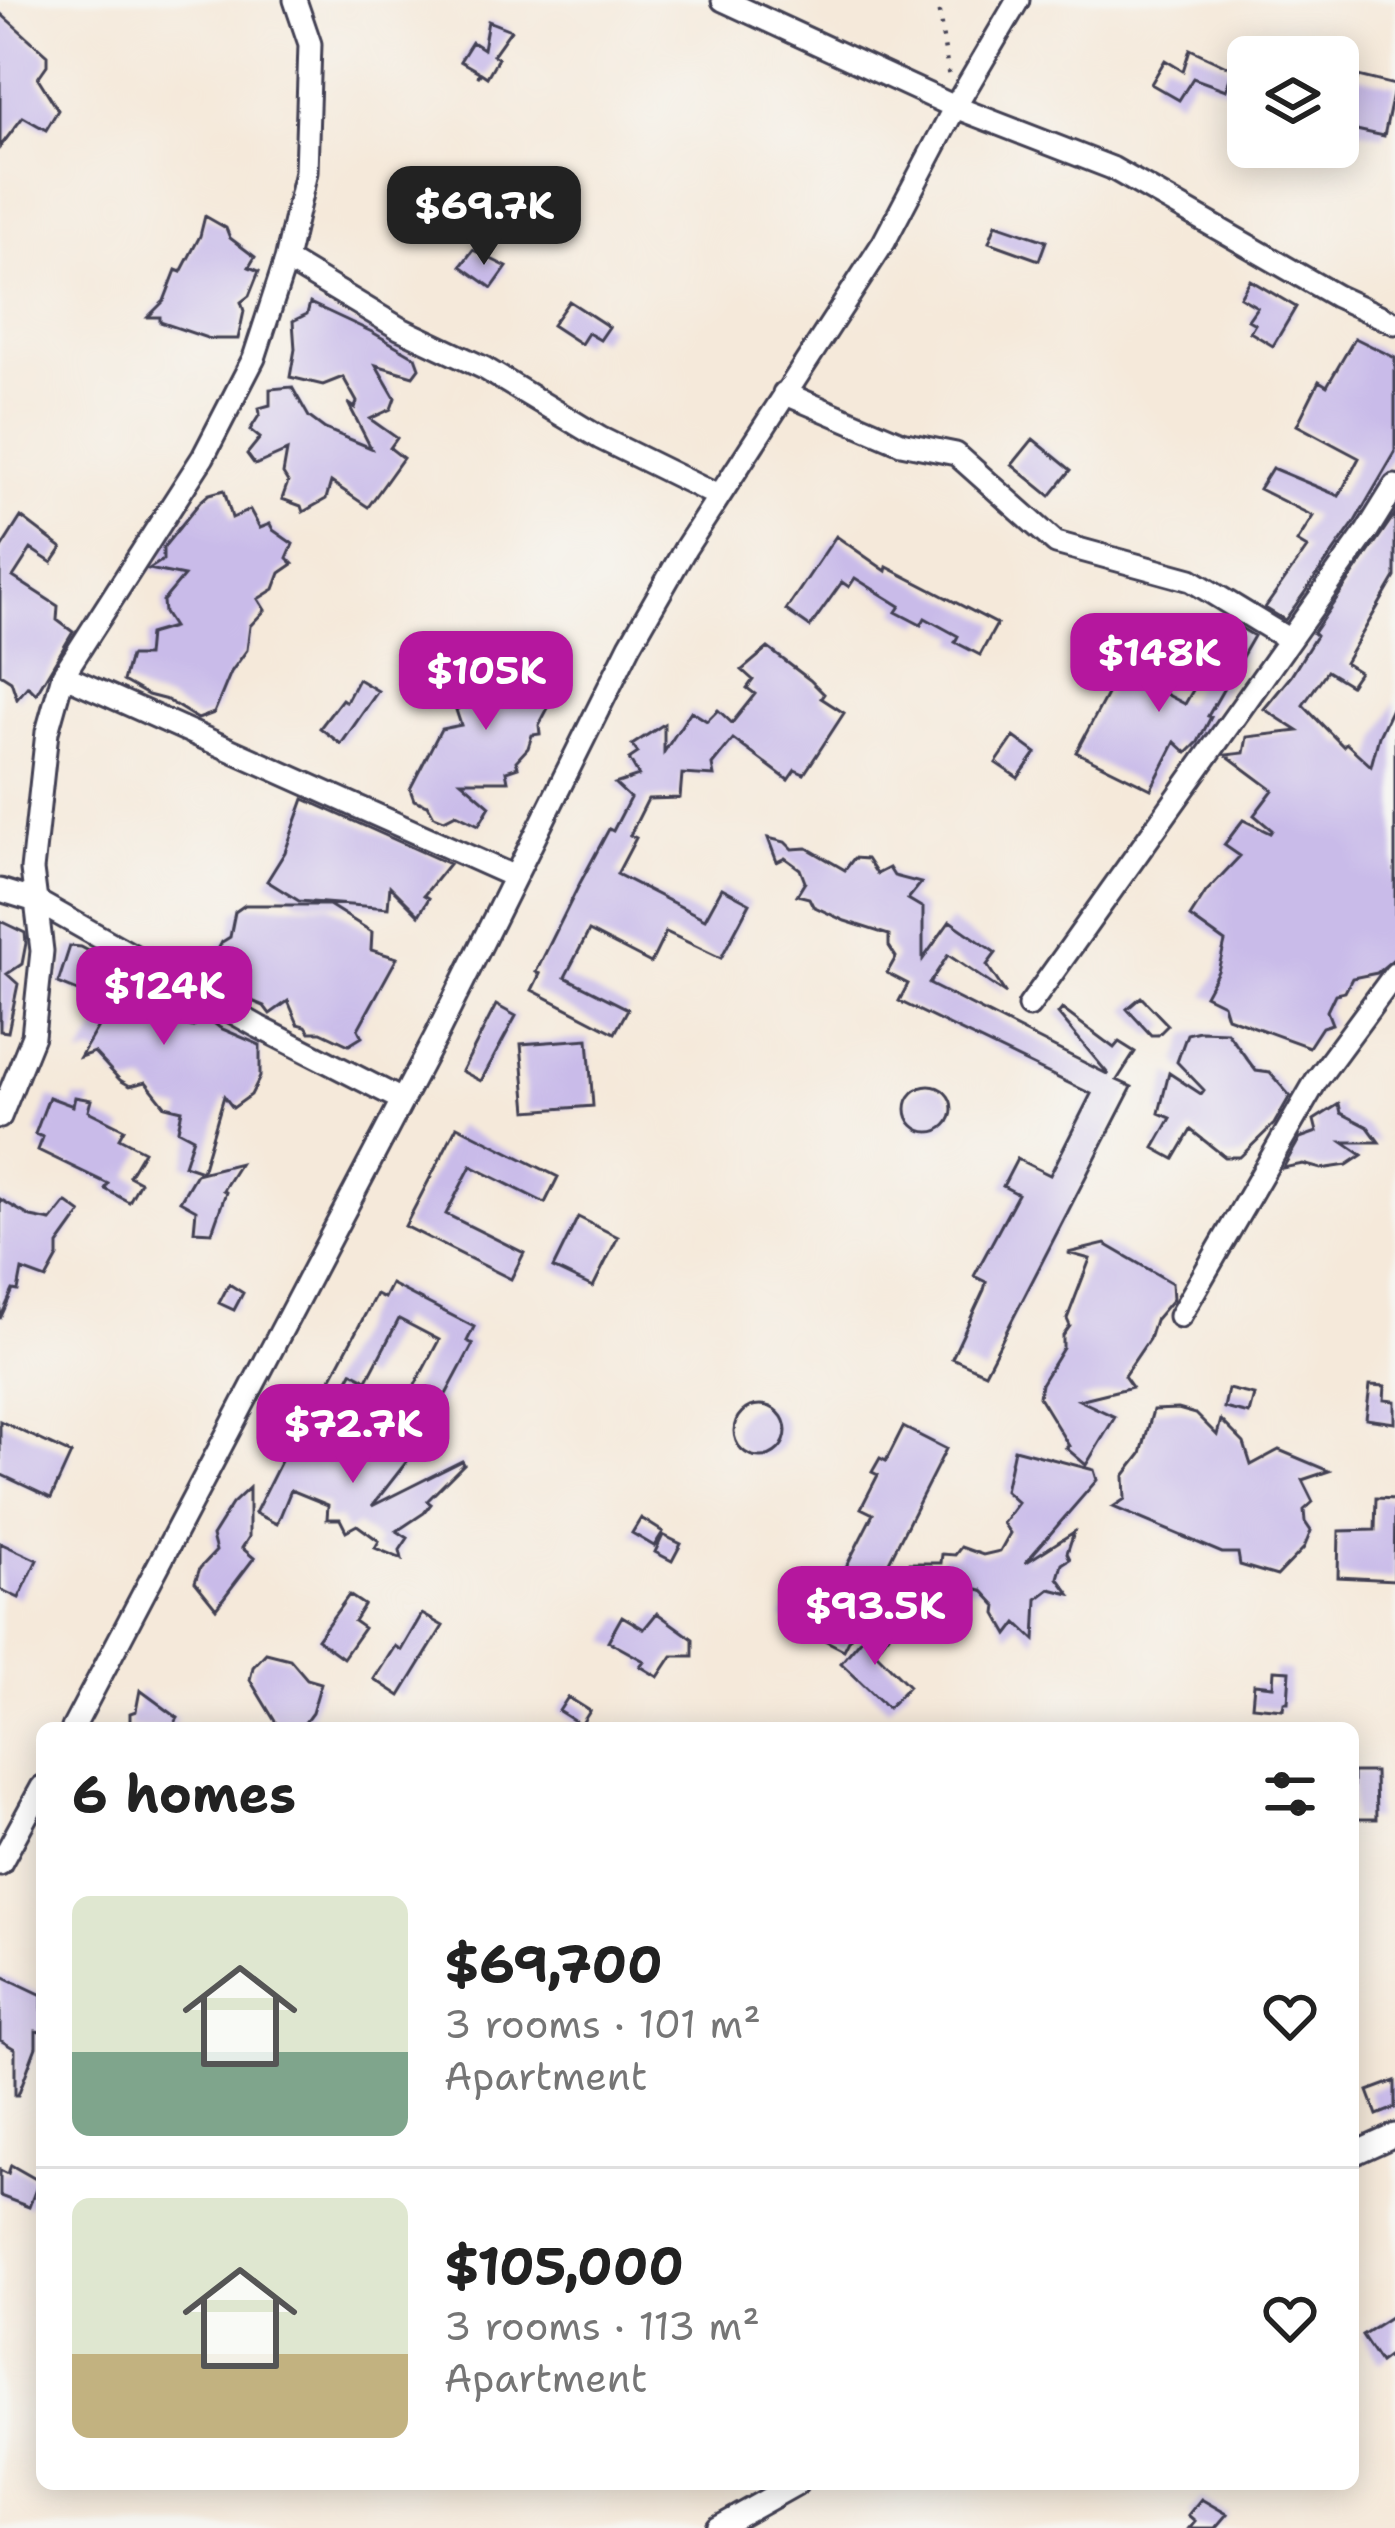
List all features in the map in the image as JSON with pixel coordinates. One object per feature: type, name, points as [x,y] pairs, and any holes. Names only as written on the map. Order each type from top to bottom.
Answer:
[{"type":"street","points":[[0,1117],[33,1036],[43,951],[32,870],[47,731],[63,675],[203,457],[254,358],[286,260],[306,172],[310,44],[295,0]]},
{"type":"street","points":[[723,0],[955,107],[1112,168],[1336,296],[1395,323]]},
{"type":"street","points":[[76,1722],[402,1100],[630,645],[718,496],[884,242],[1018,0]]},
{"type":"street","points":[[286,260],[399,328],[484,368],[600,438],[718,496]]},
{"type":"street","points":[[784,393],[901,443],[956,454],[1056,543],[1191,580],[1288,639]]},
{"type":"street","points":[[1029,1006],[1395,486]]},
{"type":"street","points":[[63,675],[515,877]]},
{"type":"street","points":[[0,890],[35,901],[260,1028],[402,1100]]},
{"type":"street","points":[[1180,1316],[1316,1081],[1395,974]]},
{"type":"street","points":[[0,1864],[36,1798]]},
{"type":"street","points":[[1359,2151],[1395,2135]]},
{"type":"street","points":[[719,2528],[786,2490]]},
{"type":"path","points":[[937,0],[955,107]]},
{"type":"building","points":[[0,13],[47,55],[47,65],[38,78],[58,110],[46,130],[23,117],[0,147]]},
{"type":"building","points":[[488,21],[511,30],[493,55],[498,58],[487,77],[481,73],[478,77],[479,72],[460,61],[472,42],[483,49]]},
{"type":"building","points":[[1190,49],[1227,66],[1226,90],[1193,78],[1179,100],[1151,84],[1165,60],[1183,71]]},
{"type":"building","points":[[1359,76],[1395,85],[1384,136],[1359,131]]},
{"type":"building","points":[[205,216],[226,228],[230,238],[255,257],[249,267],[259,271],[249,296],[241,302],[244,311],[238,339],[210,339],[160,322],[160,317],[148,317],[164,301],[176,270],[181,272]]},
{"type":"building","points":[[996,224],[1046,241],[1039,260],[989,242]]},
{"type":"building","points":[[473,250],[507,267],[492,288],[461,266]]},
{"type":"building","points":[[1250,280],[1296,307],[1273,346],[1250,332],[1255,324],[1248,320],[1257,307],[1240,297]]},
{"type":"building","points":[[569,301],[609,327],[600,340],[588,333],[581,344],[552,325]]},
{"type":"building","points":[[310,303],[415,357],[419,368],[413,376],[376,365],[395,398],[391,409],[370,419],[397,438],[390,448],[403,458],[368,507],[331,482],[326,499],[303,512],[301,506],[282,499],[288,482],[283,474],[287,451],[255,465],[247,454],[260,438],[250,430],[259,408],[270,405],[270,389],[292,387],[309,417],[371,448],[348,403],[355,408],[357,402],[343,377],[323,385],[290,377],[293,321],[307,314]]},
{"type":"building","points":[[1355,338],[1395,358],[1395,453],[1354,523],[1285,620],[1265,608],[1307,548],[1297,542],[1313,516],[1259,489],[1272,468],[1339,496],[1359,458],[1297,425],[1319,381],[1327,386]]},
{"type":"building","points":[[1033,439],[1071,470],[1050,496],[1012,465]]},
{"type":"building","points":[[224,490],[232,518],[250,510],[260,528],[270,524],[293,544],[287,558],[293,564],[280,573],[274,589],[258,599],[265,610],[250,626],[247,650],[231,672],[214,713],[198,719],[123,681],[130,656],[147,656],[149,634],[173,627],[163,601],[184,576],[149,569],[163,560],[163,548],[200,502]]},
{"type":"building","points":[[1395,514],[1395,577],[1345,663],[1359,672],[1350,685],[1327,671],[1303,705],[1343,746],[1346,743],[1371,766],[1395,702],[1395,958],[1377,973],[1352,978],[1345,992],[1335,994],[1327,1011],[1332,1024],[1322,1027],[1309,1047],[1227,1017],[1223,1004],[1205,995],[1218,971],[1225,942],[1190,917],[1240,856],[1224,845],[1243,820],[1272,830],[1254,815],[1273,790],[1226,755],[1244,753],[1247,737],[1298,731],[1264,709],[1291,676],[1316,636],[1313,633]]},
{"type":"building","points":[[21,517],[62,548],[52,563],[31,549],[13,577],[58,606],[57,620],[73,632],[36,694],[28,686],[17,699],[11,681],[0,674],[0,550]]},
{"type":"building","points":[[836,536],[886,571],[887,567],[997,624],[980,655],[925,618],[921,625],[896,612],[900,606],[855,578],[849,587],[842,582],[810,627],[786,610]]},
{"type":"building","points":[[1226,619],[1254,636],[1198,742],[1187,753],[1175,742],[1151,789],[1076,752],[1120,670],[1185,704],[1211,659],[1207,658]]},
{"type":"building","points":[[488,644],[514,655],[519,648],[563,680],[539,725],[540,734],[532,735],[516,761],[518,767],[506,771],[508,781],[461,781],[490,806],[479,825],[456,814],[444,820],[434,816],[428,805],[414,800],[410,789],[441,729],[461,725],[456,710],[463,706],[467,693],[463,685],[470,681]]},
{"type":"building","points":[[768,648],[844,713],[804,774],[795,770],[788,780],[733,739],[712,765],[714,776],[682,774],[680,798],[648,799],[630,835],[636,838],[617,874],[705,919],[722,888],[750,903],[721,958],[666,932],[651,963],[589,931],[565,977],[628,1009],[615,1033],[532,990],[540,974],[536,972],[580,883],[630,798],[615,784],[639,776],[629,759],[638,753],[632,745],[664,724],[664,752],[691,711],[707,721],[718,710],[732,723],[755,694],[747,688],[753,680],[742,670]]},
{"type":"building","points":[[358,679],[378,691],[341,744],[320,728],[342,699],[346,702]]},
{"type":"building","points":[[1014,737],[1036,753],[1018,778],[996,763]]},
{"type":"building","points":[[304,799],[449,864],[424,895],[429,898],[419,915],[390,886],[388,908],[299,901],[267,881],[285,852]]},
{"type":"building","points":[[768,838],[792,849],[807,848],[845,870],[854,858],[867,859],[877,874],[889,868],[894,876],[921,883],[908,899],[923,908],[923,959],[950,921],[996,953],[987,965],[1006,994],[948,955],[929,984],[1109,1075],[1058,1014],[1062,1009],[1114,1048],[1119,1042],[1135,1052],[1117,1080],[1132,1087],[985,1373],[952,1358],[984,1290],[986,1282],[974,1276],[1018,1194],[1003,1186],[1017,1159],[1050,1175],[1091,1094],[899,1001],[908,984],[887,973],[896,957],[889,935],[845,921],[797,895],[805,882],[800,869],[785,858],[777,862]]},
{"type":"building","points":[[245,905],[329,905],[372,932],[371,950],[397,958],[358,1029],[362,1037],[349,1045],[310,1032],[298,1024],[288,1001],[270,1014],[220,982],[211,962],[230,937],[235,912]]},
{"type":"building","points":[[0,921],[25,933],[26,943],[22,964],[7,974],[18,984],[8,1032],[0,1031]]},
{"type":"building","points":[[70,946],[81,947],[165,991],[169,996],[159,1017],[193,1027],[205,1016],[220,1028],[260,1045],[260,1077],[251,1095],[233,1108],[224,1096],[202,1171],[184,1165],[193,1138],[178,1130],[182,1110],[165,1106],[146,1082],[130,1086],[120,1080],[94,1052],[80,1057],[100,1023],[100,1000],[58,983]]},
{"type":"building","points":[[1141,997],[1168,1025],[1158,1035],[1151,1035],[1127,1009]]},
{"type":"building","points":[[496,1005],[516,1016],[481,1081],[462,1071]]},
{"type":"building","points":[[1227,1032],[1256,1071],[1270,1073],[1290,1096],[1274,1124],[1240,1157],[1225,1157],[1191,1130],[1174,1159],[1154,1148],[1171,1118],[1159,1113],[1169,1073],[1201,1094],[1204,1090],[1177,1062],[1187,1034]]},
{"type":"building","points":[[588,1039],[593,1106],[527,1111],[521,1044]]},
{"type":"building","points":[[929,1086],[946,1092],[952,1109],[946,1126],[929,1132],[912,1126],[906,1109],[912,1092]]},
{"type":"building","points":[[49,1097],[73,1106],[75,1097],[91,1100],[88,1111],[124,1129],[119,1138],[144,1151],[129,1176],[140,1182],[129,1202],[105,1189],[108,1184],[38,1150],[43,1137],[35,1134]]},
{"type":"building","points":[[1339,1104],[1341,1113],[1368,1127],[1379,1142],[1343,1142],[1362,1155],[1347,1165],[1283,1168],[1300,1138],[1317,1132],[1314,1120]]},
{"type":"building","points":[[457,1126],[558,1177],[545,1203],[471,1166],[446,1214],[524,1253],[511,1279],[405,1226]]},
{"type":"building","points":[[240,1163],[223,1190],[212,1232],[194,1231],[196,1210],[180,1201],[196,1174]]},
{"type":"building","points":[[0,1199],[31,1217],[51,1221],[66,1202],[81,1213],[58,1245],[58,1257],[46,1279],[22,1270],[18,1291],[13,1290],[0,1319]]},
{"type":"building","points":[[578,1217],[618,1237],[593,1287],[553,1268]]},
{"type":"building","points":[[1105,1244],[1172,1283],[1173,1299],[1155,1320],[1149,1339],[1124,1376],[1132,1387],[1079,1400],[1115,1417],[1086,1465],[1066,1448],[1039,1397],[1041,1384],[1063,1348],[1063,1336],[1070,1326],[1067,1319],[1090,1259],[1068,1253]]},
{"type":"building","points":[[229,1284],[243,1293],[234,1310],[219,1303]]},
{"type":"building","points":[[391,1284],[474,1327],[467,1341],[473,1344],[434,1417],[406,1402],[439,1340],[399,1319],[367,1380],[352,1372],[340,1395],[326,1388],[376,1294],[384,1298]]},
{"type":"building","points":[[1370,1385],[1385,1386],[1384,1400],[1395,1401],[1395,1423],[1366,1419]]},
{"type":"building","points":[[1228,1389],[1254,1395],[1249,1414],[1224,1408]]},
{"type":"building","points":[[760,1405],[778,1413],[786,1431],[778,1449],[760,1457],[742,1449],[734,1431],[742,1413]]},
{"type":"building","points":[[1153,1410],[1196,1414],[1217,1435],[1221,1420],[1244,1443],[1251,1465],[1279,1450],[1329,1471],[1302,1480],[1313,1502],[1304,1510],[1311,1531],[1304,1548],[1277,1576],[1240,1565],[1238,1553],[1222,1553],[1113,1507],[1125,1499],[1124,1476],[1141,1454]]},
{"type":"building","points":[[0,1421],[71,1454],[51,1498],[0,1474]]},
{"type":"building","points":[[334,1425],[355,1435],[361,1430],[368,1445],[381,1442],[408,1460],[372,1506],[464,1464],[427,1501],[431,1504],[424,1513],[397,1531],[408,1538],[400,1550],[402,1559],[375,1548],[379,1541],[357,1525],[346,1531],[340,1519],[327,1519],[328,1505],[291,1490],[277,1524],[255,1513],[289,1445],[309,1454],[320,1430],[330,1434]]},
{"type":"building","points":[[903,1427],[946,1449],[844,1650],[782,1618],[797,1589],[827,1604],[873,1514],[861,1508],[878,1475],[872,1472],[880,1458],[886,1461]]},
{"type":"building","points":[[1014,1449],[1094,1470],[1097,1480],[1025,1563],[1074,1532],[1067,1553],[1070,1559],[1062,1564],[1058,1578],[1070,1594],[1050,1589],[1037,1599],[1035,1640],[1017,1623],[1008,1635],[996,1614],[997,1606],[982,1590],[947,1583],[908,1567],[909,1563],[941,1563],[942,1554],[955,1555],[961,1547],[983,1555],[1000,1551],[1010,1533],[1003,1523],[1018,1503],[1005,1491]]},
{"type":"building","points":[[249,1488],[249,1537],[242,1548],[254,1558],[216,1608],[195,1582],[200,1568],[216,1551],[212,1536],[232,1504]]},
{"type":"building","points":[[1376,1498],[1395,1499],[1394,1580],[1338,1577],[1339,1531],[1375,1530]]},
{"type":"building","points":[[641,1518],[663,1532],[654,1546],[632,1533]]},
{"type":"building","points":[[663,1535],[681,1544],[672,1561],[655,1552]]},
{"type":"building","points":[[0,1543],[37,1560],[19,1598],[0,1589]]},
{"type":"building","points":[[349,1595],[364,1605],[354,1621],[364,1628],[343,1658],[317,1639]]},
{"type":"building","points":[[657,1613],[693,1639],[693,1656],[672,1656],[658,1677],[640,1666],[644,1661],[608,1641],[622,1616],[644,1629]]},
{"type":"building","points":[[422,1614],[443,1626],[400,1696],[374,1679],[395,1646],[401,1650]]},
{"type":"building","points":[[875,1623],[889,1634],[875,1652],[909,1686],[888,1708],[841,1663]]},
{"type":"building","points":[[266,1653],[290,1659],[307,1679],[321,1683],[305,1722],[275,1722],[250,1680],[253,1667]]},
{"type":"building","points":[[1274,1670],[1290,1671],[1288,1702],[1283,1709],[1252,1706],[1254,1684],[1273,1686]]},
{"type":"building","points":[[140,1690],[178,1718],[176,1722],[130,1722],[130,1713],[136,1711]]},
{"type":"building","points":[[568,1697],[590,1711],[583,1722],[576,1722],[559,1711]]},
{"type":"building","points":[[1359,1772],[1375,1772],[1376,1819],[1359,1819]]},
{"type":"building","points":[[0,1975],[36,1992],[36,2047],[18,2095],[15,2049],[0,2040]]},
{"type":"building","points":[[1395,2081],[1395,2108],[1377,2115],[1368,2091]]},
{"type":"building","points":[[11,2165],[36,2179],[29,2207],[0,2196],[0,2170],[8,2174]]},
{"type":"building","points":[[1395,2314],[1395,2351],[1380,2362],[1362,2335]]},
{"type":"building","points":[[1201,2499],[1227,2514],[1215,2528],[1189,2528],[1195,2521],[1188,2515]]}]
